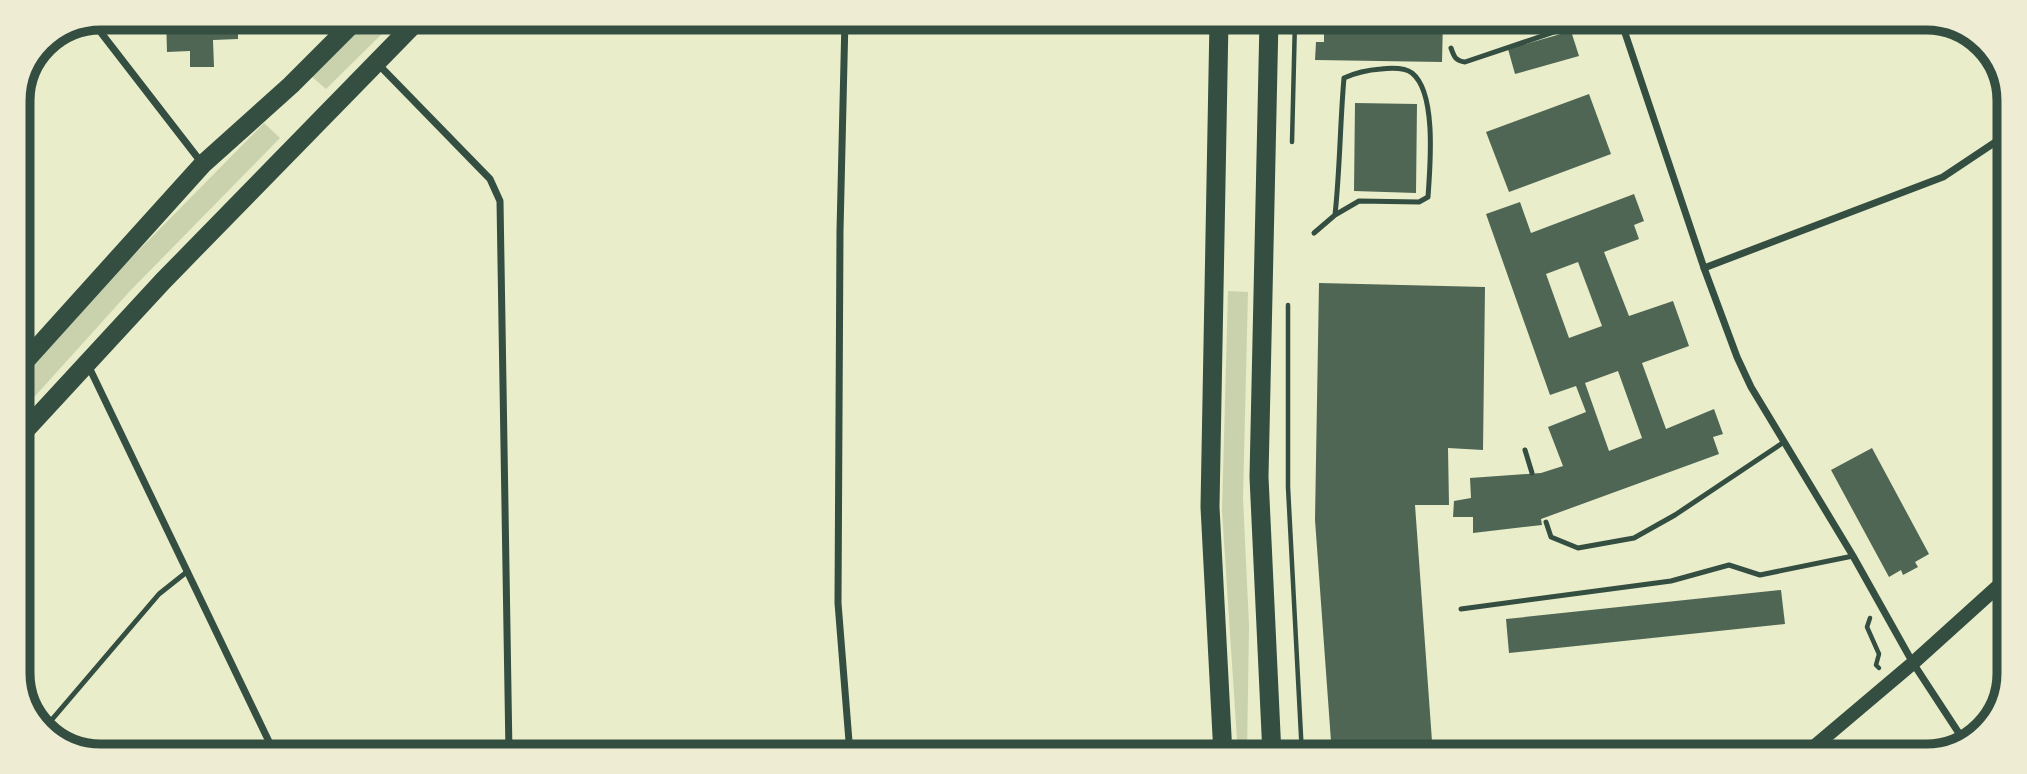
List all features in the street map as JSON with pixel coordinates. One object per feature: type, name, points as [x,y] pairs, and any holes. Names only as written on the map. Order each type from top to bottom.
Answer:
[{"type":"highway","points":[[30,356],[203,164],[291,85],[346,30]]},
{"type":"highway","points":[[30,425],[87,362],[407,30]]},
{"type":"highway","points":[[1219,30],[1210,507],[1222,744]]},
{"type":"highway","points":[[1269,30],[1259,477],[1271,744]]},
{"type":"main road","points":[[1817,744],[1997,587]]},
{"type":"street","points":[[99,30],[203,164]]},
{"type":"street","points":[[845,30],[840,231],[838,603],[850,744]]},
{"type":"street","points":[[1623,30],[1704,268],[1751,387],[1853,556],[1913,663],[1960,735]]},
{"type":"street","points":[[376,62],[490,179],[499,201],[509,744]]},
{"type":"street","points":[[1704,268],[1943,177],[1997,141]]},
{"type":"street","points":[[87,362],[270,744]]},
{"type":"lane","points":[[1451,48],[1459,62],[1465,62],[1560,30]]},
{"type":"lane","points":[[1314,233],[1335,215],[1359,201],[1419,202],[1428,197],[1428,106],[1424,87],[1410,71],[1392,68],[1358,71],[1344,78],[1335,215]]},
{"type":"lane","points":[[1546,522],[1551,537],[1578,548],[1634,538],[1675,515],[1784,442]]},
{"type":"lane","points":[[1525,450],[1532,473]]},
{"type":"lane","points":[[1461,609],[1671,581],[1729,565],[1760,575],[1853,556]]},
{"type":"lane","points":[[50,722],[159,594],[188,571]]},
{"type":"path","points":[[1292,153],[1295,30]]},
{"type":"path","points":[[1288,301],[1288,487],[1301,744]]},
{"type":"path","points":[[1867,627],[1879,654],[1876,665],[1883,676]]},
{"type":"green space","points":[[358,30],[386,30],[326,89],[311,76]]},
{"type":"green space","points":[[264,123],[280,138],[130,291],[30,402],[30,367],[77,313]]},
{"type":"green space","points":[[1228,291],[1248,292],[1243,498],[1249,625],[1247,744],[1237,744],[1222,511]]},
{"type":"building","points":[[166,30],[238,30],[238,39],[213,40],[214,67],[190,67],[190,51],[167,52]]},
{"type":"building","points":[[1324,30],[1443,30],[1442,62],[1315,60],[1316,42],[1324,42]]},
{"type":"building","points":[[1571,31],[1579,56],[1515,74],[1508,49]]},
{"type":"building","points":[[1589,94],[1611,154],[1509,192],[1486,132]]},
{"type":"building","points":[[1355,103],[1417,104],[1416,193],[1354,191]]},
{"type":"building","points":[[1634,194],[1644,221],[1634,225],[1639,239],[1604,252],[1629,316],[1673,301],[1689,346],[1642,363],[1666,429],[1714,409],[1723,434],[1713,437],[1719,454],[1541,519],[1542,525],[1473,533],[1473,517],[1453,517],[1454,501],[1471,498],[1470,478],[1541,473],[1563,466],[1548,427],[1586,412],[1576,386],[1550,395],[1486,214],[1520,202],[1531,233]],"holes":[[[1578,262],[1602,326],[1569,338],[1546,274]],[[1618,371],[1642,438],[1609,451],[1585,383]]]},
{"type":"building","points":[[1319,283],[1485,287],[1483,450],[1448,448],[1449,505],[1415,505],[1432,744],[1331,744],[1315,520]]},
{"type":"building","points":[[1872,448],[1929,554],[1915,562],[1918,567],[1903,575],[1901,570],[1889,577],[1831,470]]},
{"type":"building","points":[[1781,590],[1785,624],[1509,653],[1506,619]]}]
